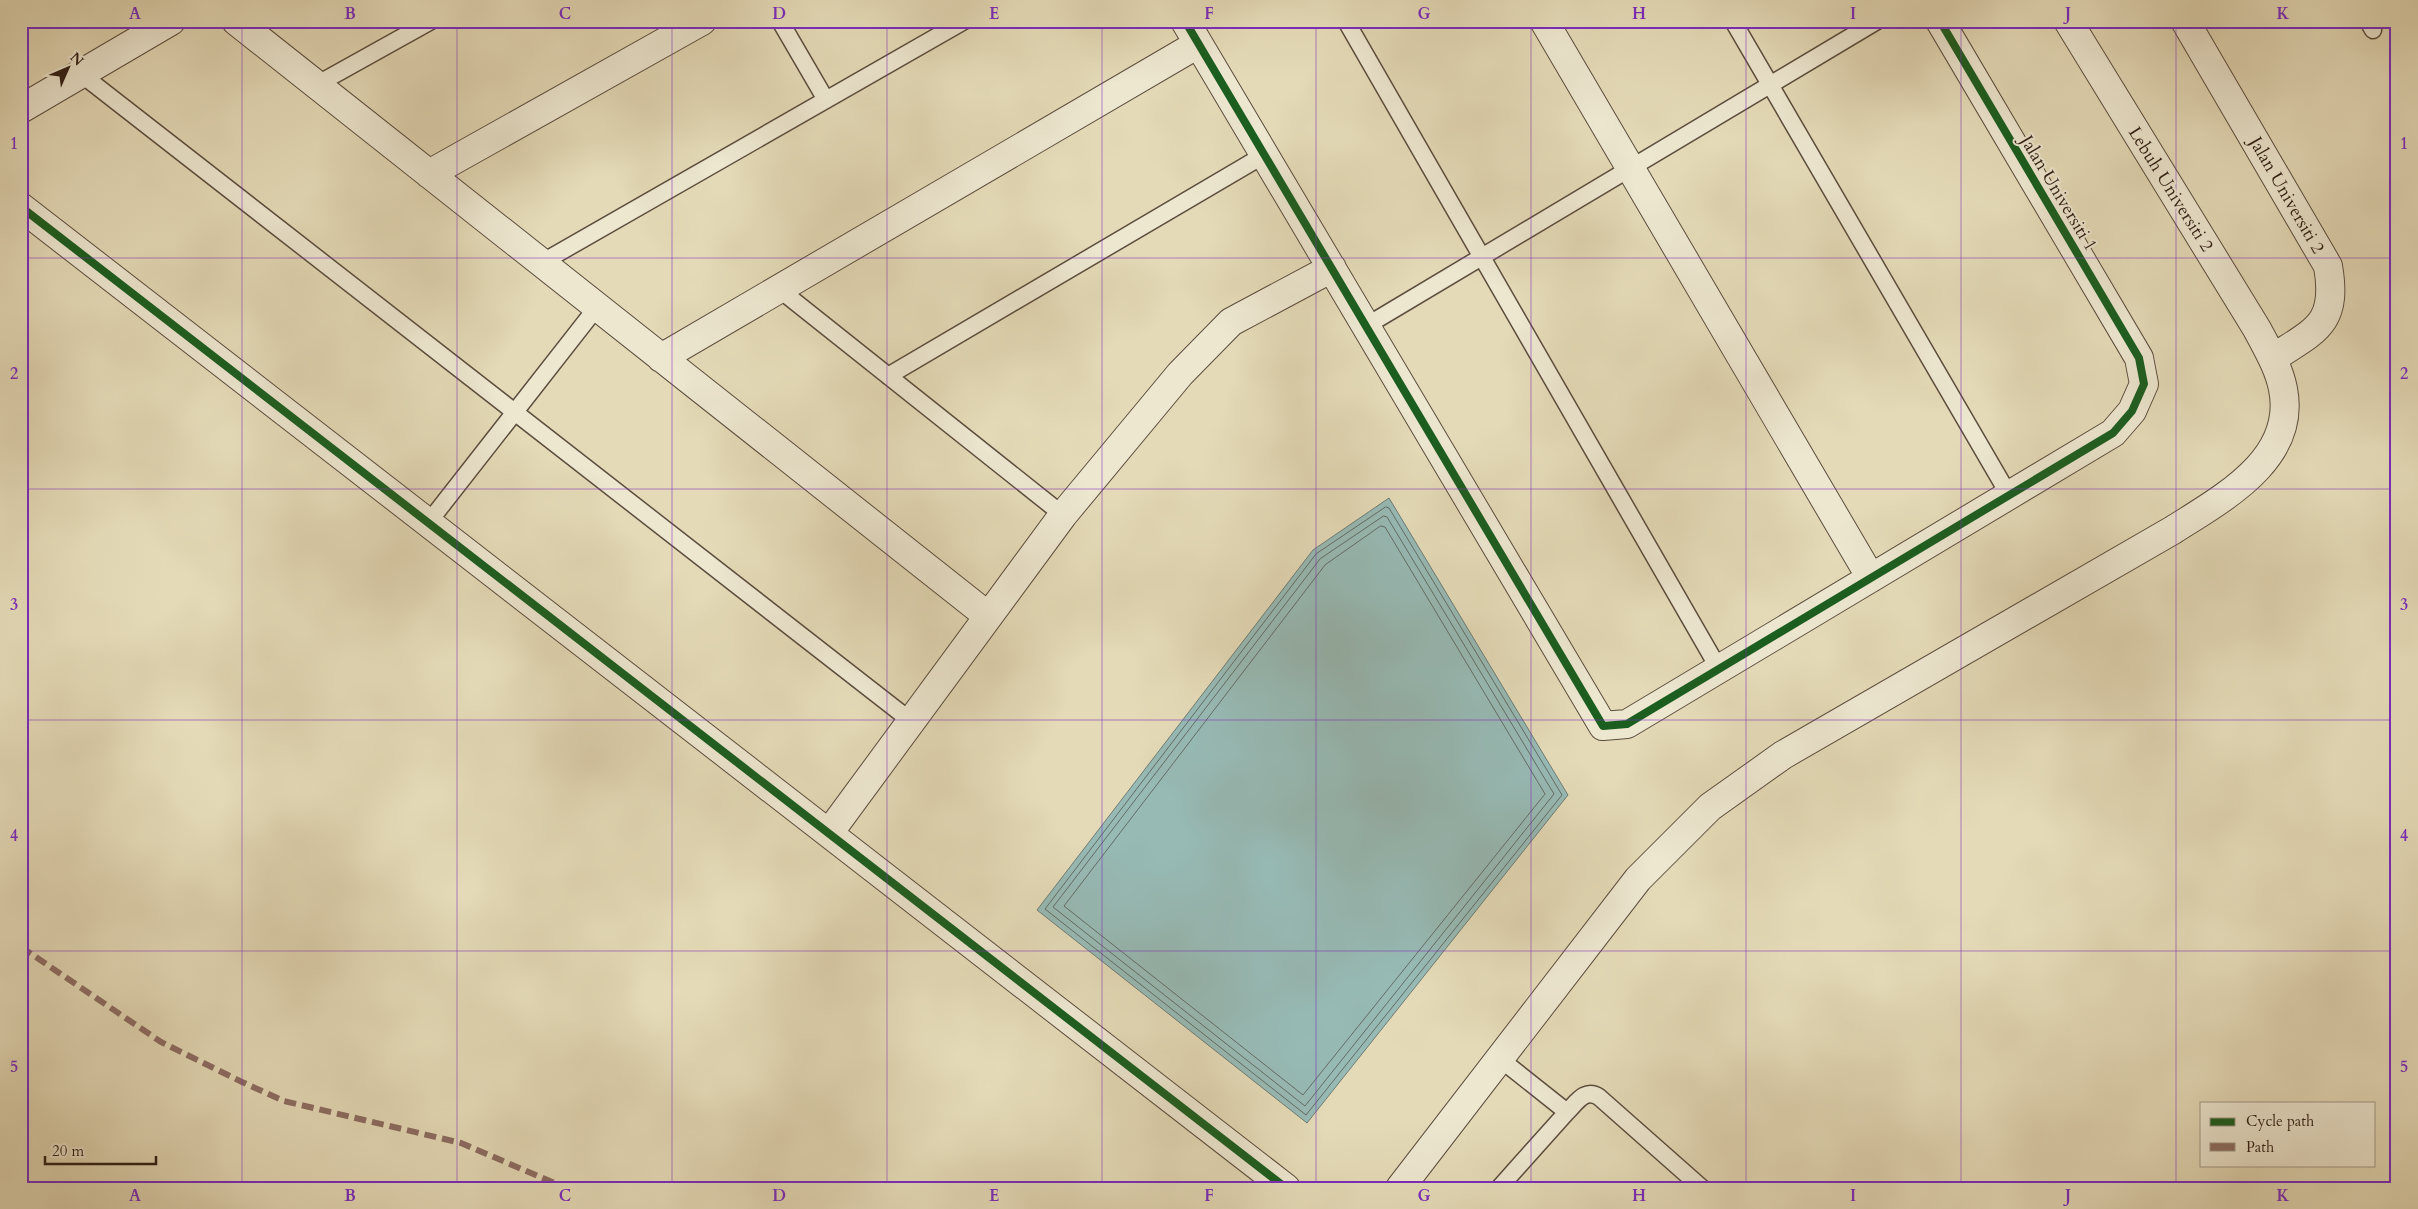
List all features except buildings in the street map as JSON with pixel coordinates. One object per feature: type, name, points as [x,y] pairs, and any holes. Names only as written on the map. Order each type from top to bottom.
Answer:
[{"type":"street","points":[[21,109],[171,21]]},
{"type":"street","points":[[236,21],[988,616]]},
{"type":"street","points":[[429,174],[702,21]]},
{"type":"street","points":[[1544,21],[1870,578]]},
{"type":"street","name":"Jalan Universiti 1","points":[[1940,21],[2139,358],[2144,384],[2132,411],[2113,433],[2009,495]]},
{"type":"street","name":"Lebuh Universiti 2","points":[[1400,1188],[1638,879],[1710,807],[1783,755],[2174,530],[2217,502],[2251,474],[2274,451],[2284,420],[2284,389],[2273,358],[2253,321],[2068,21]]},
{"type":"street","name":"Jalan Universiti 2","points":[[2185,21],[2328,266],[2332,287],[2326,318],[2317,330],[2273,358]]},
{"type":"street","points":[[661,358],[779,289],[1191,33],[1604,726],[1628,724],[2009,495]]},
{"type":"street","points":[[21,207],[1286,1188]]},
{"type":"street","points":[[829,833],[1063,515],[1180,374],[1231,322],[1332,268]]},
{"type":"lane","points":[[316,85],[431,21]]},
{"type":"lane","points":[[780,21],[826,100]]},
{"type":"lane","points":[[541,264],[964,21]]},
{"type":"lane","points":[[1346,21],[1719,669]]},
{"type":"lane","points":[[1733,21],[2009,495]]},
{"type":"lane","points":[[1366,326],[1877,21]]},
{"type":"lane","points":[[81,74],[911,721]]},
{"type":"lane","points":[[888,376],[1264,155]]},
{"type":"lane","points":[[779,289],[1063,515]]},
{"type":"lane","points":[[428,523],[597,307]]},
{"type":"lane","points":[[1499,1058],[1567,1112]]},
{"type":"lane","points":[[1499,1188],[1567,1112],[1585,1094],[1592,1093],[1702,1188]]},
{"type":"water","points":[[1389,498],[1568,795],[1307,1123],[1037,910],[1313,550]]},
{"type":"marked path","points":[[21,947],[161,1042],[284,1101],[461,1143],[566,1188]]},
{"type":"cycle path","points":[[1185,21],[1603,726],[1627,724],[2113,433],[2132,411],[2144,384],[2139,358],[1940,21]]},
{"type":"cycle path","points":[[21,207],[1286,1188]]}]
